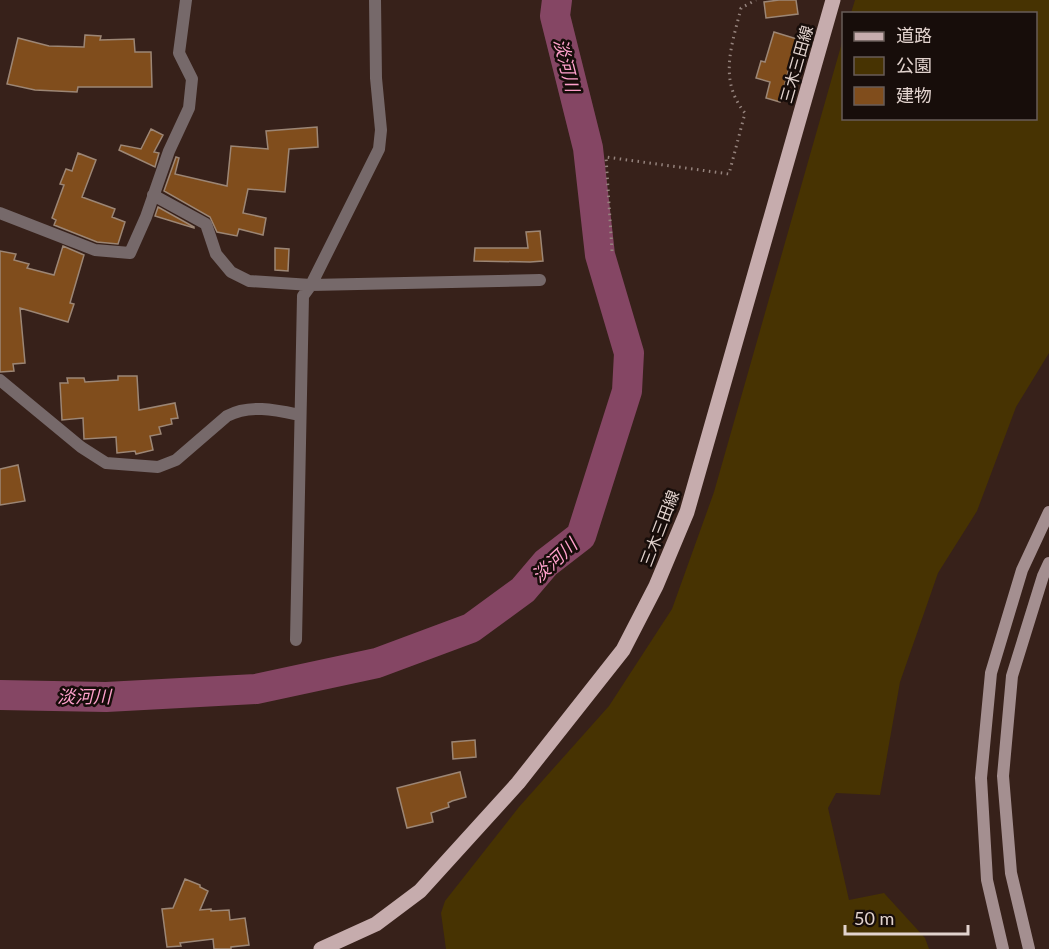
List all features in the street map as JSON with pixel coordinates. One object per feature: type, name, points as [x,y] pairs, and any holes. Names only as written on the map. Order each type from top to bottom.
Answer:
[{"type":"main road","name":"三木三田線","points":[[321,949],[376,924],[420,891],[518,783],[623,650],[656,586],[687,512],[833,0]]},
{"type":"street","points":[[0,213],[94,250],[130,253],[146,217],[169,152],[189,108],[192,79],[179,53],[186,0]]},
{"type":"street","points":[[296,640],[303,296],[311,285],[380,149],[375,0]]},
{"type":"street","points":[[153,195],[206,224],[216,254],[231,272],[249,281],[311,285],[540,280]]},
{"type":"street","points":[[0,380],[81,447],[106,463],[158,467],[176,460],[227,416],[235,412],[266,408],[300,415]]},
{"type":"street","points":[[1003,949],[987,880],[981,778],[991,673],[1022,570],[1049,512]]},
{"type":"street","points":[[1029,949],[1011,873],[1003,776],[1012,676],[1049,563]]},
{"type":"path","points":[[612,250],[606,157],[729,174],[745,113],[736,103],[730,84],[729,56],[741,8],[756,0]]},
{"type":"green space","points":[[855,0],[1049,0],[1049,353],[1016,407],[977,511],[938,573],[900,682],[880,795],[836,793],[828,808],[849,900],[884,893],[925,938],[929,949],[446,949],[441,913],[445,901],[519,807],[609,706],[672,609],[714,492],[842,43],[842,120],[1037,120],[1037,12],[851,12]]},
{"type":"building","points":[[796,0],[798,14],[766,18],[764,2]]},
{"type":"building","points":[[774,32],[797,39],[780,102],[766,98],[770,82],[756,78],[761,61],[765,62]]},
{"type":"building","points":[[85,35],[101,36],[100,40],[134,39],[135,52],[151,52],[152,87],[78,87],[77,92],[35,90],[7,84],[18,38],[49,46],[84,47]]},
{"type":"building","points":[[317,127],[318,147],[289,149],[285,192],[248,189],[243,213],[266,218],[263,235],[239,229],[237,236],[217,232],[210,217],[164,191],[176,157],[179,158],[175,174],[227,186],[231,146],[268,149],[266,131]]},
{"type":"building","points":[[151,129],[163,135],[154,152],[159,153],[155,167],[119,150],[121,145],[141,149]]},
{"type":"building","points":[[78,153],[96,160],[82,197],[115,209],[112,217],[125,222],[118,244],[97,242],[54,225],[56,220],[52,218],[64,185],[60,184],[66,169],[72,171]]},
{"type":"building","points":[[158,207],[194,227],[194,228],[155,216]]},
{"type":"building","points":[[540,231],[543,261],[474,261],[475,248],[528,248],[526,232]]},
{"type":"building","points":[[63,246],[84,255],[70,303],[74,304],[68,322],[20,308],[25,363],[13,364],[14,371],[0,372],[0,251],[16,254],[14,260],[29,264],[27,268],[54,275]]},
{"type":"building","points":[[275,248],[289,249],[288,271],[275,270]]},
{"type":"building","points":[[118,376],[137,376],[139,410],[175,403],[178,418],[171,419],[172,424],[159,427],[161,434],[150,436],[153,450],[136,454],[135,451],[117,453],[116,437],[84,439],[83,418],[62,420],[60,383],[68,383],[67,378],[84,378],[85,382],[118,380]]},
{"type":"building","points":[[18,465],[25,501],[0,505],[0,469]]},
{"type":"building","points":[[475,740],[476,757],[453,759],[452,742]]},
{"type":"building","points":[[460,772],[466,797],[452,801],[448,803],[449,807],[431,813],[433,822],[407,828],[397,788]]},
{"type":"building","points":[[185,879],[208,891],[200,910],[229,910],[230,920],[245,918],[249,945],[231,947],[231,949],[214,949],[213,939],[167,947],[162,909],[173,908]]},
{"type":"waterway","name":"淡河川","points":[[0,695],[106,697],[256,689],[377,663],[471,628],[523,590],[546,563],[581,536],[627,391],[629,353],[600,255],[588,148],[555,16],[557,0]]}]
